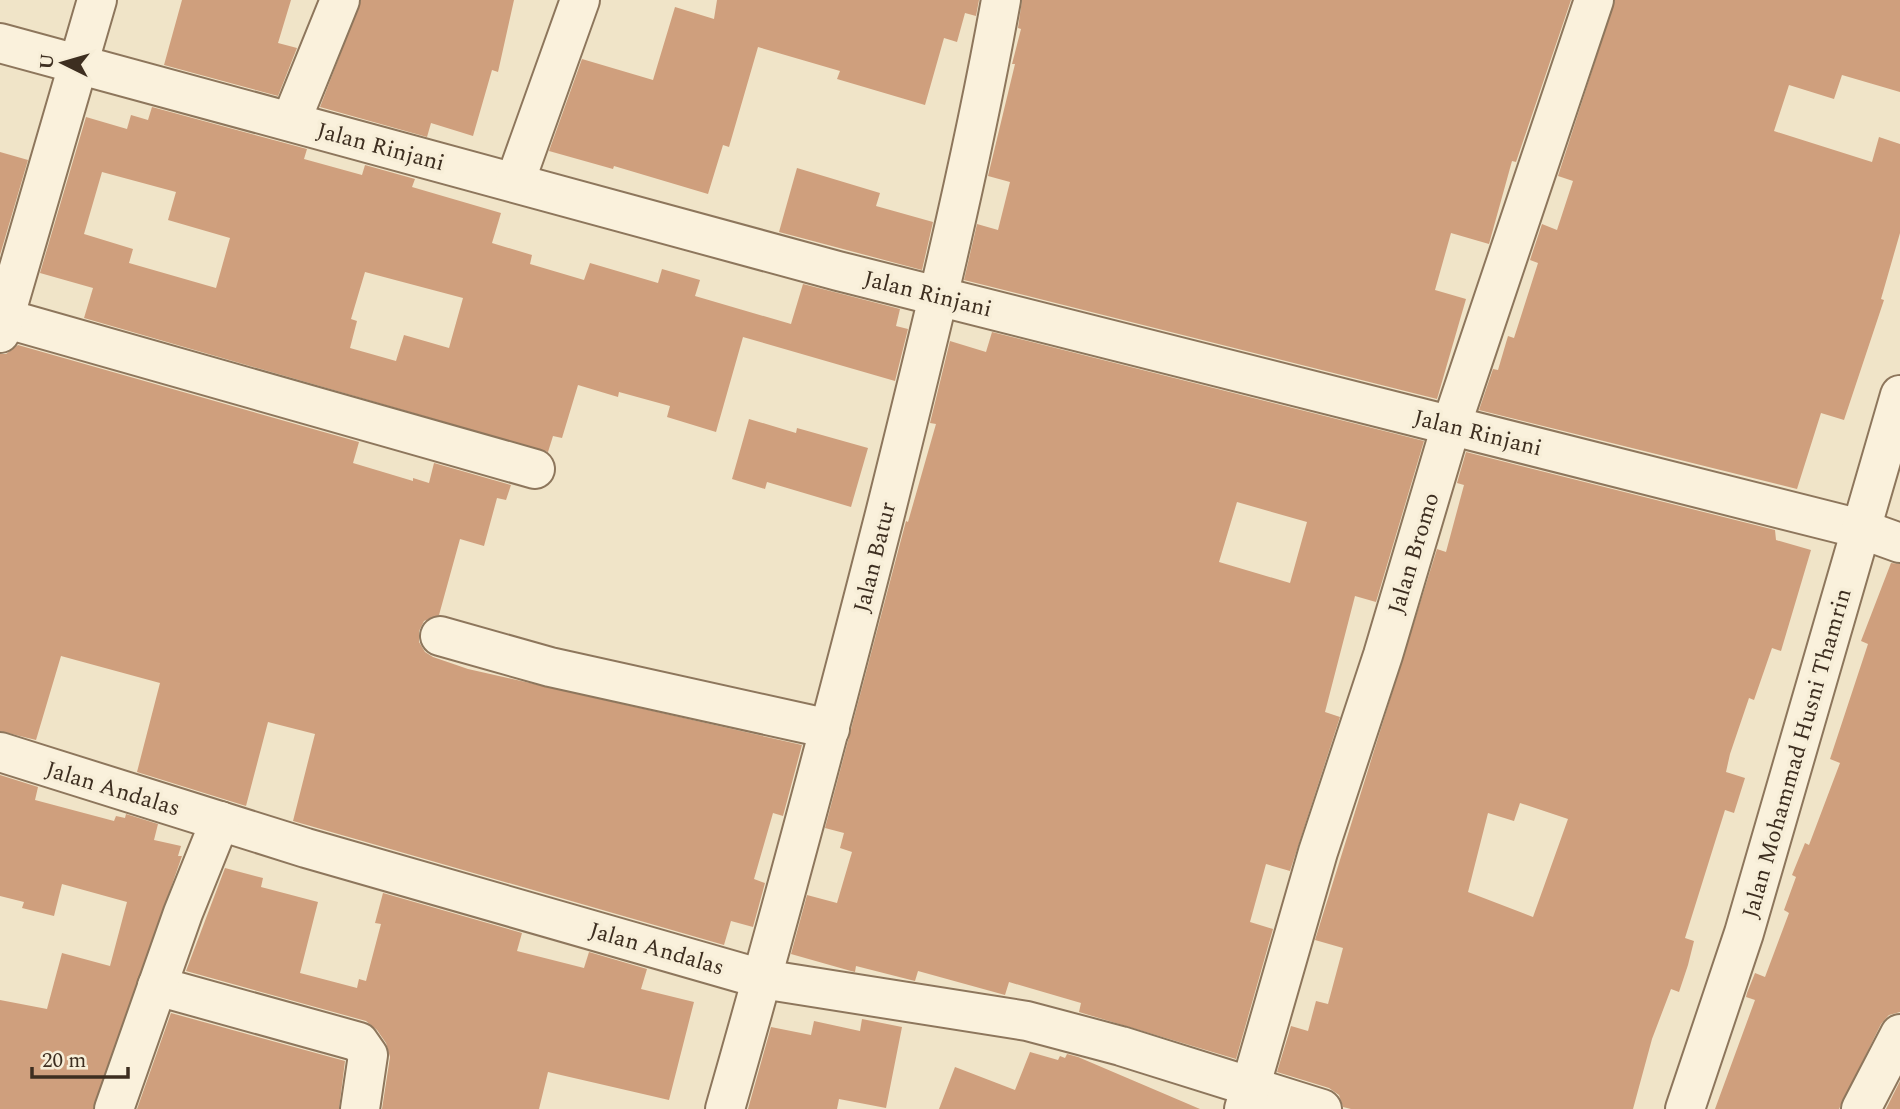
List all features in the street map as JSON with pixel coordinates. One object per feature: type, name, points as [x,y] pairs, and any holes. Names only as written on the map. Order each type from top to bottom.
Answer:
[{"type":"street","points":[[97,0],[2,323],[535,468]]},
{"type":"street","points":[[291,121],[340,0]]},
{"type":"street","points":[[515,182],[580,0]]},
{"type":"street","name":"Jalan Batur","points":[[725,1109],[830,729],[940,295],[981,110],[1001,0]]},
{"type":"street","name":"Jalan Bromo","points":[[1248,1097],[1318,852],[1383,654],[1451,426],[1594,0]]},
{"type":"street","name":"Jalan Rinjani","points":[[0,43],[838,271],[1861,529],[1900,543]]},
{"type":"street","name":"Jalan Mohammad Husni Thamrin","points":[[1685,1109],[1744,933],[1900,395]]},
{"type":"street","points":[[440,636],[550,667],[830,729]]},
{"type":"street","name":"Jalan Andalas","points":[[0,752],[220,821],[762,979],[1027,1021],[1248,1097],[1322,1109]]},
{"type":"street","points":[[114,1109],[157,986],[220,821]]},
{"type":"street","points":[[157,986],[359,1042],[368,1055],[360,1109]]},
{"type":"street","points":[[1861,1109],[1900,1034]]},
{"type":"building","points":[[182,0],[291,0],[278,43],[297,48],[278,96],[164,65]]},
{"type":"building","points":[[361,0],[514,0],[498,72],[492,70],[473,136],[431,123],[427,137],[320,107]]},
{"type":"building","points":[[717,0],[979,0],[976,16],[965,13],[957,42],[944,38],[925,105],[837,79],[840,71],[758,47],[729,147],[723,145],[708,194],[614,166],[613,169],[549,151],[582,59],[653,80],[675,7],[714,19]]},
{"type":"building","points":[[1022,0],[1571,0],[1516,162],[1512,161],[1489,244],[1451,233],[1435,290],[1466,299],[1437,399],[964,280],[977,224],[998,230],[1010,182],[988,176],[1015,64],[1012,64],[1021,29],[1018,28]]},
{"type":"building","points":[[1615,0],[1900,0],[1900,92],[1842,75],[1834,99],[1789,85],[1774,131],[1872,162],[1879,137],[1900,144],[1900,233],[1881,299],[1884,300],[1844,420],[1821,413],[1797,489],[1479,410],[1493,369],[1498,370],[1508,336],[1514,338],[1538,263],[1530,260],[1542,224],[1557,230],[1573,181],[1558,176]]},
{"type":"building","points":[[152,107],[307,149],[304,159],[362,175],[365,165],[415,179],[412,187],[501,213],[492,243],[532,255],[530,264],[584,280],[590,263],[658,283],[662,269],[700,280],[695,296],[791,324],[803,284],[900,309],[896,326],[908,329],[895,381],[743,337],[716,432],[667,417],[670,406],[619,392],[618,397],[578,385],[562,438],[553,436],[548,452],[84,318],[93,288],[40,273],[86,117],[127,129],[131,115],[148,120]],"holes":[[[102,172],[176,192],[168,220],[230,238],[216,288],[129,263],[133,249],[84,234]],[[365,272],[463,298],[449,348],[404,335],[396,361],[350,348],[357,321],[351,319]]]},
{"type":"building","points":[[0,152],[28,160],[0,255]]},
{"type":"building","points":[[797,168],[880,193],[876,206],[933,222],[922,270],[779,232]]},
{"type":"building","points":[[992,332],[1424,441],[1376,602],[1355,596],[1325,712],[1340,717],[1290,871],[1266,864],[1250,922],[1273,929],[1236,1059],[1079,1012],[1081,1003],[1009,982],[1005,995],[918,971],[915,981],[856,966],[855,972],[791,954],[807,895],[837,903],[852,852],[840,848],[844,833],[825,828],[906,521],[908,522],[936,424],[930,423],[950,341],[986,352]],"holes":[[[1237,502],[1307,522],[1290,583],[1219,562]]]},
{"type":"building","points":[[18,345],[359,442],[353,463],[413,481],[413,478],[429,483],[434,463],[511,485],[506,500],[497,498],[484,546],[460,539],[439,615],[424,621],[419,631],[419,642],[425,652],[433,657],[468,669],[802,745],[783,816],[773,813],[754,879],[765,883],[753,927],[731,921],[724,945],[293,821],[315,734],[268,722],[246,806],[137,772],[160,683],[61,656],[36,740],[0,731],[0,354],[6,354]]},
{"type":"building","points":[[749,419],[796,433],[797,428],[868,448],[851,507],[767,482],[765,489],[732,479]]},
{"type":"building","points":[[1466,452],[1775,530],[1776,540],[1811,550],[1781,651],[1772,648],[1754,700],[1749,698],[1730,754],[1726,772],[1745,778],[1734,813],[1725,810],[1685,938],[1694,941],[1688,965],[1679,992],[1671,989],[1652,1039],[1633,1109],[1351,1109],[1343,1107],[1339,1095],[1329,1088],[1277,1072],[1291,1026],[1308,1031],[1316,1001],[1328,1004],[1343,948],[1315,940],[1437,549],[1446,552],[1464,485],[1457,483]],"holes":[[[1520,803],[1568,819],[1533,917],[1468,892],[1488,813],[1514,821]]]},
{"type":"building","points":[[1891,563],[1900,564],[1900,1012],[1889,1015],[1881,1024],[1839,1109],[1715,1109],[1755,1000],[1746,997],[1747,993],[1755,973],[1765,977],[1789,913],[1784,910],[1796,877],[1792,875],[1805,843],[1809,845],[1840,763],[1830,759],[1868,644],[1861,641]]},
{"type":"building","points":[[0,775],[38,787],[35,800],[114,821],[116,816],[125,818],[126,814],[158,824],[154,840],[181,846],[178,856],[182,856],[93,1109],[0,1109],[0,1000],[47,1009],[62,953],[110,966],[127,902],[62,884],[54,916],[22,908],[24,902],[0,896]]},
{"type":"building","points":[[225,868],[263,878],[261,887],[318,902],[300,973],[357,988],[359,979],[366,981],[381,924],[375,923],[383,893],[522,933],[517,951],[584,968],[589,952],[647,969],[641,989],[694,1002],[669,1100],[548,1072],[539,1109],[382,1109],[390,1057],[386,1043],[366,1021],[186,971]]},
{"type":"building","points":[[171,1013],[345,1061],[339,1109],[137,1109]]},
{"type":"building","points":[[862,1019],[902,1027],[886,1108],[839,1099],[837,1109],[748,1109],[771,1027],[811,1035],[814,1021],[860,1031]]},
{"type":"building","points":[[1030,1052],[1058,1060],[1060,1056],[1065,1058],[1067,1054],[1078,1057],[1200,1109],[939,1109],[955,1067],[1015,1090]]},
{"type":"building","points":[[1900,1081],[1900,1109],[1886,1109]]}]
